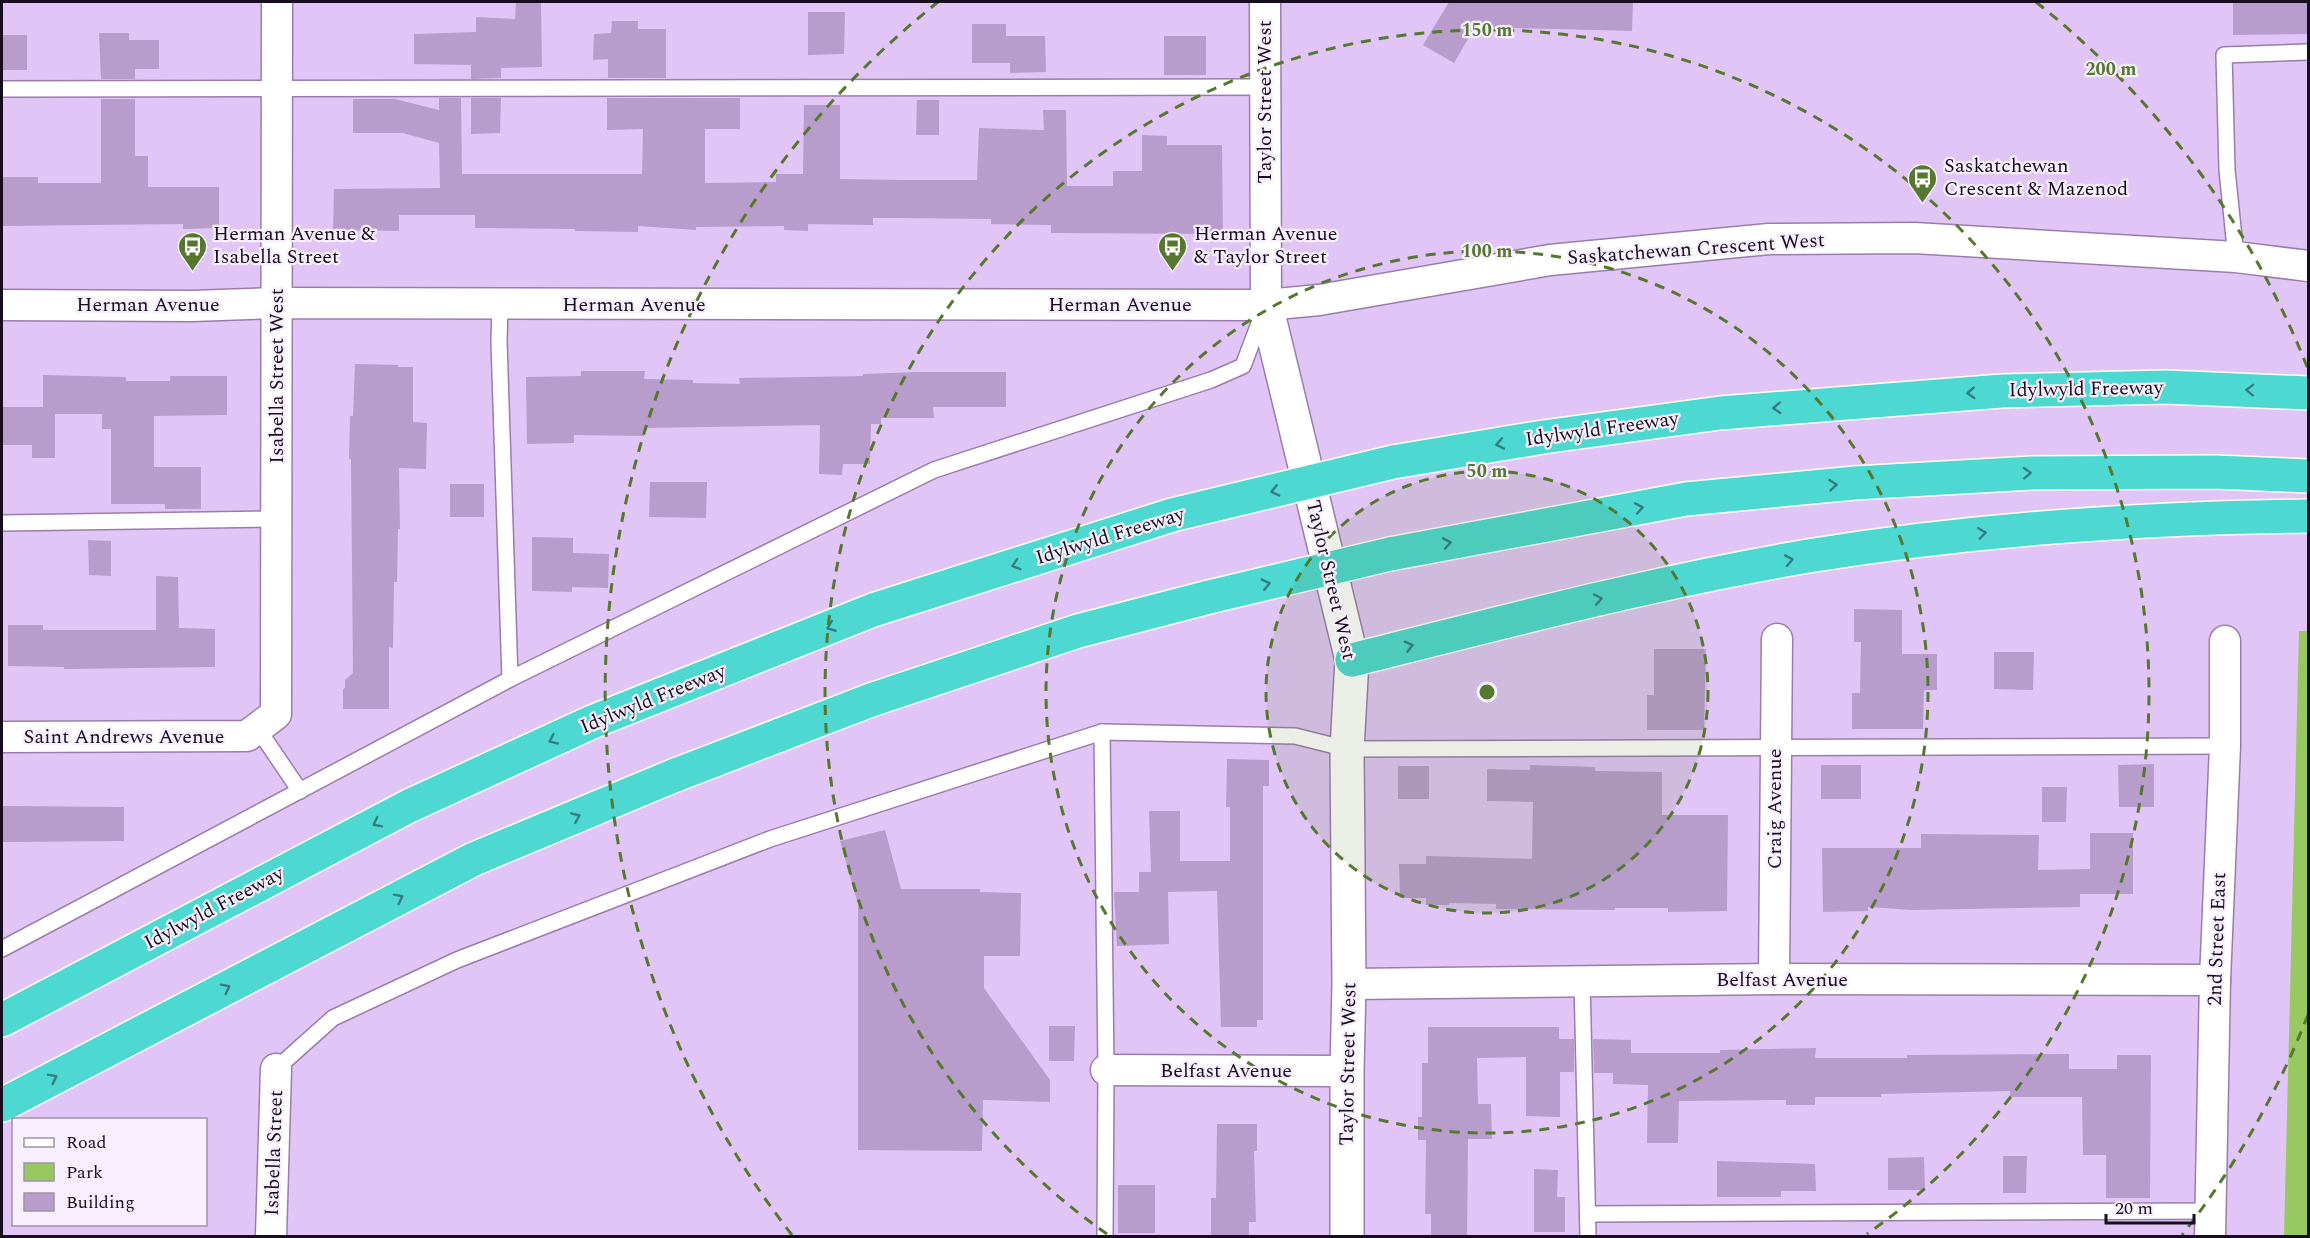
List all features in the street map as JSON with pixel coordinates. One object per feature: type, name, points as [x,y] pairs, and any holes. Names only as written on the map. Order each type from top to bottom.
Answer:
[{"type":"highway","name":"Idylwyld Freeway","points":[[2,1020],[410,806],[592,722],[873,610],[1172,515],[1393,462],[1543,437],[1720,413],[2002,391],[2166,387],[2308,393]]},
{"type":"highway","points":[[2,1105],[485,855],[673,776],[872,700],[1078,632],[1209,597],[1390,554],[1686,499],[1855,483],[2032,473],[2215,472],[2308,476]]},
{"type":"highway","points":[[1352,660],[1595,599],[1808,556],[2014,529],[2200,518],[2308,516]]},
{"type":"street","name":"Isabella Street West","points":[[253,732],[276,714],[277,2]]},
{"type":"street","name":"Taylor Street West","points":[[1265,2],[1266,305],[1352,660],[1347,749],[1349,984],[1347,1236]]},
{"type":"street","name":"Saskatchewan Crescent West","points":[[1266,305],[1319,300],[1550,260],[1769,239],[1914,238],[2236,257],[2308,266]]},
{"type":"street","name":"Herman Avenue","points":[[2,305],[192,306],[276,303],[1266,305]]},
{"type":"street","name":"Craig Avenue","points":[[1774,980],[1777,639]]},
{"type":"street","name":"2nd Street East","points":[[2211,1224],[2215,980],[2224,746],[2225,640]]},
{"type":"street","name":"Saint Andrews Avenue","points":[[2,737],[253,732]]},
{"type":"street","name":"Belfast Avenue","points":[[1349,984],[1774,980],[2215,980]]},
{"type":"street","name":"Isabella Street","points":[[272,1236],[276,1069]]},
{"type":"street","name":"Belfast Avenue","points":[[1106,1070],[1347,1071]]},
{"type":"lane","points":[[2236,257],[2228,170],[2224,55],[2308,52]]},
{"type":"lane","points":[[2,89],[1265,87]]},
{"type":"lane","points":[[500,305],[499,342],[510,679]]},
{"type":"lane","points":[[2,949],[510,679],[934,470],[1211,380],[1243,366],[1266,305]]},
{"type":"lane","points":[[2,523],[277,519]]},
{"type":"lane","points":[[253,732],[300,790]]},
{"type":"lane","points":[[276,1069],[333,1018],[457,960],[770,838],[1102,732],[1295,736],[1347,749],[2224,746]]},
{"type":"lane","points":[[1102,732],[1106,1070],[1105,1236]]},
{"type":"lane","points":[[1582,981],[1588,1236]]},
{"type":"lane","points":[[1588,1214],[2211,1224]]},
{"type":"green space","points":[[2299,631],[2308,631],[2308,1236],[2284,1236]]},
{"type":"building","points":[[516,2],[541,2],[542,67],[501,68],[501,78],[471,79],[471,65],[414,64],[414,34],[476,32],[476,17],[515,19]]},
{"type":"building","points":[[1449,2],[1633,2],[1632,31],[1475,27],[1454,63],[1423,45]]},
{"type":"building","points":[[2233,2],[2308,2],[2308,34],[2233,35]]},
{"type":"building","points":[[808,12],[845,12],[844,54],[808,55]]},
{"type":"building","points":[[612,21],[638,21],[638,29],[666,29],[666,78],[608,78],[608,59],[593,60],[594,34],[611,33]]},
{"type":"building","points":[[972,24],[1006,24],[1006,36],[1045,36],[1046,72],[1010,73],[1010,63],[972,63]]},
{"type":"building","points":[[99,33],[129,33],[129,40],[159,40],[159,69],[135,69],[135,79],[101,79]]},
{"type":"building","points":[[2,35],[27,35],[27,70],[2,70]]},
{"type":"building","points":[[1164,36],[1206,36],[1206,75],[1164,75]]},
{"type":"building","points":[[439,98],[461,98],[462,174],[642,174],[643,129],[607,130],[607,98],[740,98],[740,129],[705,129],[705,183],[776,182],[776,174],[803,174],[804,105],[840,105],[840,179],[977,180],[979,128],[1044,130],[1043,110],[1066,110],[1067,186],[1113,186],[1113,171],[1142,171],[1142,135],[1167,136],[1167,145],[1222,145],[1223,234],[1051,233],[1051,225],[991,224],[991,219],[899,218],[873,218],[873,225],[808,224],[808,231],[784,230],[784,226],[696,227],[696,230],[638,226],[638,232],[575,231],[575,229],[475,228],[475,215],[399,215],[399,231],[333,230],[334,189],[440,188],[439,143],[403,133],[353,133],[353,99],[395,99],[439,110]]},
{"type":"building","points":[[471,98],[501,98],[500,133],[471,134]]},
{"type":"building","points":[[101,99],[135,99],[135,156],[148,156],[148,187],[219,187],[219,228],[183,229],[183,224],[2,226],[2,177],[38,177],[38,183],[101,183]]},
{"type":"building","points":[[917,100],[939,100],[939,135],[916,135]]},
{"type":"building","points":[[355,364],[413,367],[413,422],[427,423],[426,469],[399,468],[400,529],[398,529],[397,582],[394,582],[393,648],[389,647],[389,709],[343,709],[345,680],[353,673],[351,459],[349,459]]},
{"type":"building","points":[[581,371],[645,371],[644,379],[740,384],[739,378],[863,376],[863,374],[917,372],[1006,372],[1006,407],[933,407],[934,418],[881,418],[881,424],[871,424],[870,464],[843,464],[842,475],[819,474],[820,425],[644,428],[644,436],[574,435],[574,443],[527,444],[526,377],[581,376]]},
{"type":"building","points":[[43,375],[126,377],[126,381],[170,381],[170,376],[227,376],[227,415],[154,416],[154,467],[201,467],[201,509],[165,509],[165,504],[111,504],[111,429],[102,429],[102,414],[55,414],[55,458],[32,458],[32,445],[2,445],[2,407],[43,407]]},
{"type":"building","points":[[650,482],[707,482],[706,518],[649,517]]},
{"type":"building","points":[[450,484],[484,484],[484,517],[450,517]]},
{"type":"building","points":[[532,537],[573,538],[573,553],[609,554],[608,588],[572,587],[572,592],[532,591]]},
{"type":"building","points":[[88,540],[111,541],[111,576],[89,575]]},
{"type":"building","points":[[156,576],[178,577],[179,628],[215,629],[215,667],[64,669],[64,667],[8,666],[8,625],[43,625],[43,630],[156,630]]},
{"type":"building","points":[[1854,609],[1902,610],[1902,654],[1937,654],[1937,690],[1924,690],[1923,729],[1852,729],[1852,693],[1860,693],[1861,642],[1854,642]]},
{"type":"building","points":[[1654,649],[1706,649],[1704,730],[1647,730],[1647,695],[1654,695]]},
{"type":"building","points":[[1994,652],[2034,652],[2033,690],[1994,689]]},
{"type":"building","points":[[1227,759],[1269,760],[1269,786],[1263,786],[1263,1020],[1257,1020],[1257,1027],[1221,1027],[1217,891],[1168,892],[1169,944],[1117,946],[1114,892],[1139,892],[1139,872],[1151,872],[1149,811],[1180,811],[1180,861],[1230,861],[1230,807],[1226,807]]},
{"type":"building","points":[[2154,764],[2154,807],[2119,807],[2118,765]]},
{"type":"building","points":[[1530,765],[1595,767],[1595,771],[1662,772],[1662,815],[1728,815],[1727,911],[1668,912],[1668,908],[1496,909],[1496,904],[1426,905],[1426,898],[1400,898],[1399,864],[1426,864],[1426,856],[1532,859],[1533,802],[1487,801],[1487,769],[1530,770]]},
{"type":"building","points":[[1821,765],[1861,765],[1861,799],[1821,799]]},
{"type":"building","points":[[1398,766],[1429,766],[1429,799],[1398,799]]},
{"type":"building","points":[[2042,787],[2067,787],[2066,822],[2042,822]]},
{"type":"building","points":[[2,806],[124,807],[124,841],[2,842]]},
{"type":"building","points":[[885,830],[901,889],[980,889],[980,892],[1021,893],[1020,956],[984,956],[984,988],[1050,1080],[1050,1102],[983,1100],[982,1151],[858,1150],[858,904],[840,841]]},
{"type":"building","points":[[2090,833],[2133,833],[2133,894],[2080,894],[2080,907],[1912,910],[1868,907],[1868,911],[1823,912],[1822,848],[1921,848],[1921,834],[2039,835],[2038,870],[2090,869]]},
{"type":"building","points":[[1049,1026],[1075,1026],[1074,1061],[1049,1061]]},
{"type":"building","points":[[1428,1027],[1559,1027],[1559,1039],[1574,1039],[1574,1072],[1560,1072],[1560,1117],[1526,1116],[1526,1057],[1477,1058],[1478,1104],[1491,1104],[1492,1139],[1468,1139],[1467,1236],[1431,1235],[1431,1214],[1425,1214],[1426,1140],[1418,1140],[1418,1117],[1422,1117],[1422,1063],[1428,1063]]},
{"type":"building","points":[[1593,1039],[1631,1040],[1631,1053],[1720,1053],[1720,1050],[1816,1048],[1815,1058],[2069,1054],[2069,1069],[2117,1069],[2117,1055],[2151,1055],[2150,1198],[2106,1198],[2106,1155],[2083,1155],[2082,1097],[2010,1097],[2010,1091],[1881,1094],[1881,1097],[1815,1097],[1815,1105],[1786,1105],[1786,1100],[1679,1101],[1678,1143],[1647,1143],[1648,1085],[1613,1084],[1613,1073],[1594,1073]]},
{"type":"building","points":[[1217,1124],[1257,1124],[1257,1151],[1254,1151],[1256,1222],[1249,1222],[1249,1236],[1211,1236],[1211,1198],[1216,1198]]},
{"type":"building","points":[[2003,1156],[2027,1156],[2026,1193],[2003,1193]]},
{"type":"building","points":[[1924,1157],[1925,1190],[1888,1190],[1888,1158]]},
{"type":"building","points":[[1717,1161],[1815,1164],[1816,1191],[1781,1191],[1781,1197],[1717,1197]]},
{"type":"building","points":[[1534,1169],[1558,1170],[1557,1197],[1565,1197],[1565,1232],[1534,1232]]},
{"type":"building","points":[[1118,1185],[1155,1185],[1155,1233],[1118,1233]]},
{"type":"place","name":"Saskatchewan Crescent & Mazenod","points":[[1923,204]]},
{"type":"place","name":"Herman Avenue & Isabella Street","points":[[192,272]]},
{"type":"place","name":"Herman Avenue & Taylor Street","points":[[1173,272]]}]
